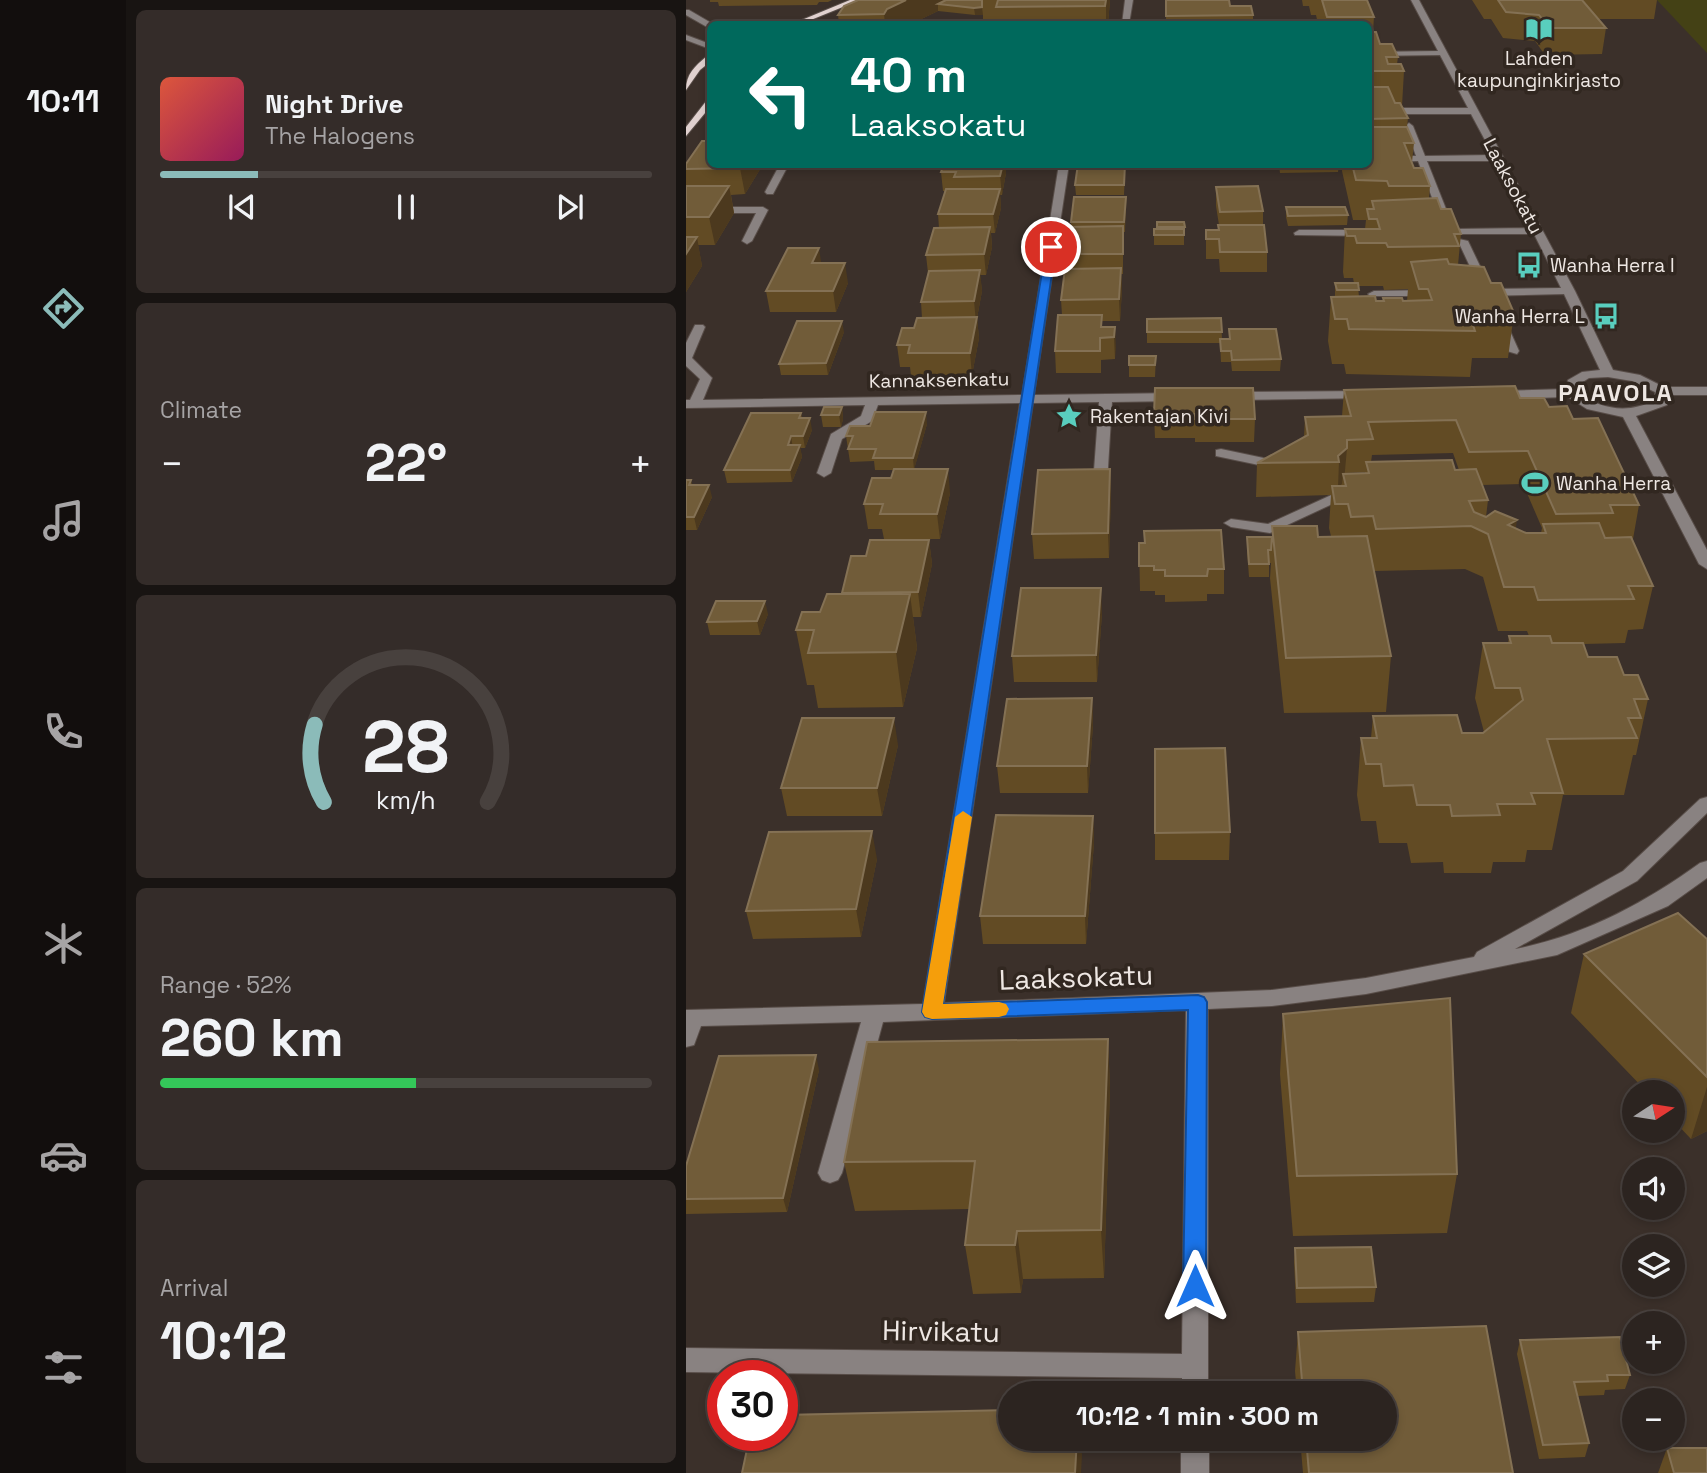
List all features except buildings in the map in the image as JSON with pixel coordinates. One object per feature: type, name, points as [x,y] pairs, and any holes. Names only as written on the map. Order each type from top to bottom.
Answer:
[{"type":"main road","points":[[804,21],[856,0]]},
{"type":"main road","points":[[843,21],[892,0]]},
{"type":"main road","points":[[686,88],[689,78],[707,61]]},
{"type":"main road","points":[[686,132],[707,106]]},
{"type":"street","points":[[1126,21],[1129,0]]},
{"type":"street","name":"Laaksokatu","points":[[1415,0],[1569,291],[1608,373]]},
{"type":"street","points":[[686,12],[707,24]]},
{"type":"street","points":[[686,37],[707,44]]},
{"type":"street","points":[[1372,54],[1442,53]]},
{"type":"street","points":[[1372,111],[1473,111]]},
{"type":"street","points":[[1409,127],[1450,232]]},
{"type":"street","points":[[1372,159],[1498,158]]},
{"type":"street","points":[[770,192],[783,168]]},
{"type":"street","points":[[932,1012],[1063,168]]},
{"type":"street","points":[[686,210],[763,210],[747,241]]},
{"type":"street","points":[[1422,232],[1537,230]]},
{"type":"street","points":[[1298,233],[1381,232]]},
{"type":"street","points":[[1463,241],[1484,296],[1569,291]]},
{"type":"street","points":[[1374,294],[1449,293]]},
{"type":"street","points":[[1497,316],[1513,351]]},
{"type":"street","points":[[691,403],[705,377],[686,358],[699,327]]},
{"type":"street","points":[[1571,393],[1572,383],[1586,375],[1608,373],[1630,375],[1649,382],[1661,391],[1707,391]]},
{"type":"street","points":[[1486,395],[1571,393],[1582,403],[1603,411],[1628,413],[1650,410],[1662,402],[1661,391]]},
{"type":"street","points":[[1213,396],[1376,395]]},
{"type":"street","points":[[1100,484],[1106,397]]},
{"type":"street","name":"Kannaksenkatu","points":[[691,403],[1186,397]]},
{"type":"street","points":[[824,473],[836,437],[867,418],[873,401]]},
{"type":"street","points":[[1628,413],[1707,565]]},
{"type":"street","points":[[1221,453],[1273,464]]},
{"type":"street","points":[[1231,523],[1270,529],[1360,486]]},
{"type":"street","name":"Laaksokatu","points":[[1466,967],[1630,876],[1707,803]]},
{"type":"street","name":"Laaksokatu","points":[[689,1017],[874,1014],[1198,1002],[1272,998],[1366,986],[1558,948],[1661,901],[1707,868]]},
{"type":"street","points":[[1195,1381],[1198,1002]]},
{"type":"street","points":[[830,1173],[874,1014]]},
{"type":"street","points":[[686,1039],[689,1017]]},
{"type":"street","name":"Hirvikatu","points":[[686,1360],[1195,1366]]},
{"type":"street","points":[[1195,1451],[1195,1473]]},
{"type":"shaded area","points":[[1657,0],[1707,0],[1707,53]]},
{"type":"slow traffic","points":[[963,817],[932,1012],[999,1009]]},
{"type":"place","name":"Lahden kaupunginkirjasto","points":[[1539,29]]},
{"type":"place","name":"Wanha Herra I","points":[[1529,265]]},
{"type":"place","name":"Wanha Herra L","points":[[1606,316]]},
{"type":"place","name":"Rakentajan Kivi","points":[[1069,416]]},
{"type":"place","name":"Wanha Herra","points":[[1535,483]]},
{"type":"district","name":"PAAVOLA","points":[[1616,392]]},
{"type":"route","points":[[1051,247],[932,1012],[1198,1002],[1195,1286]]}]
